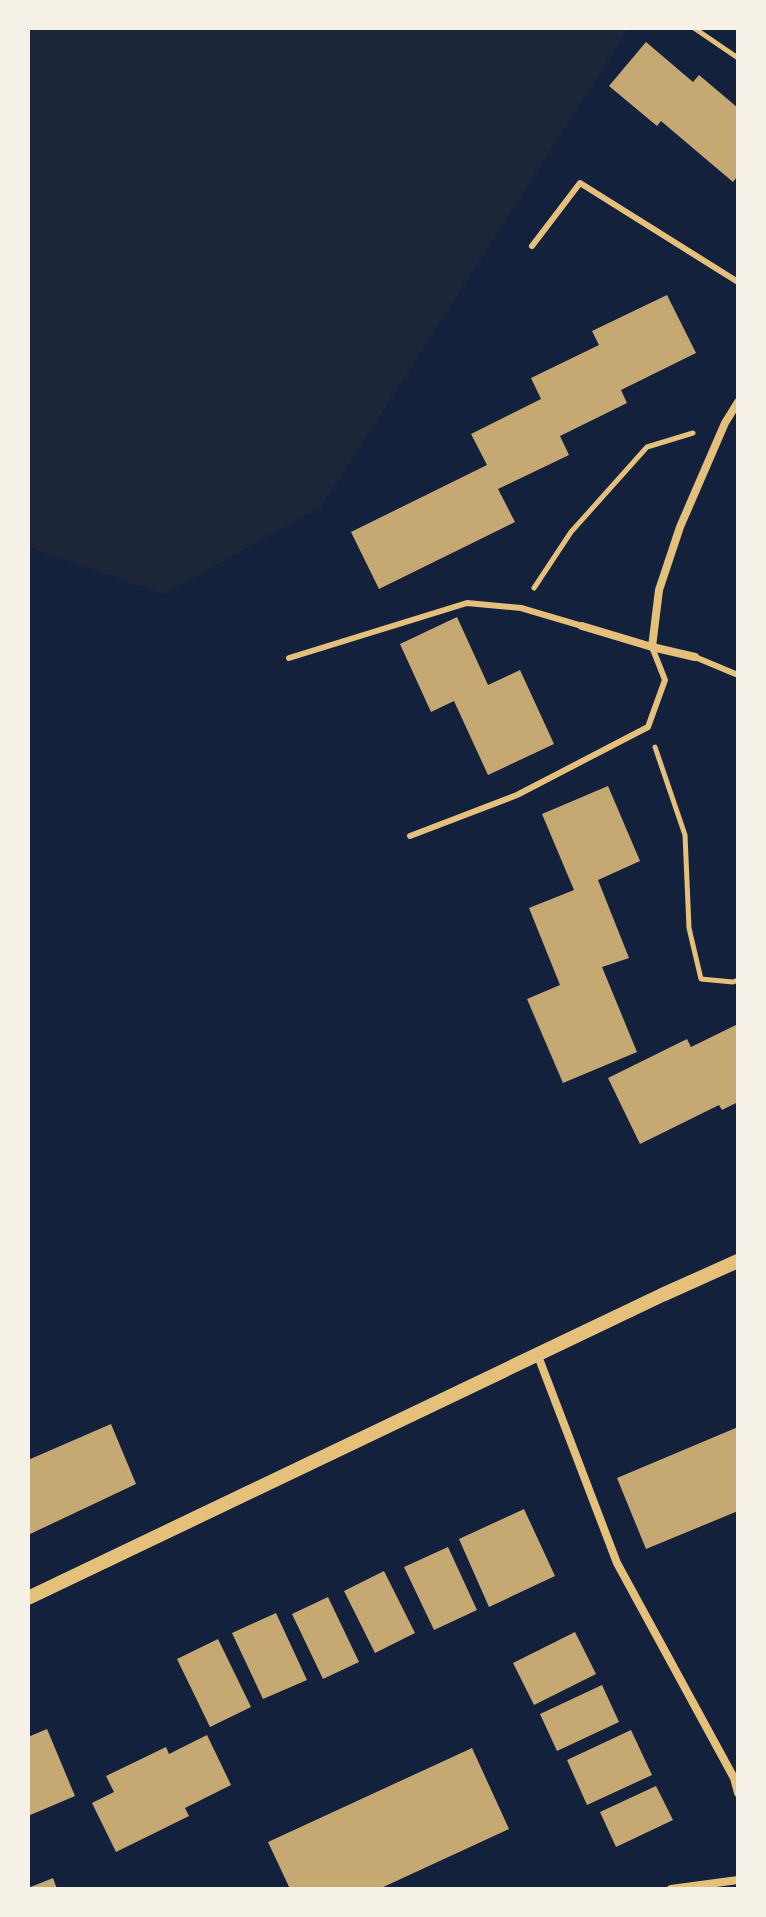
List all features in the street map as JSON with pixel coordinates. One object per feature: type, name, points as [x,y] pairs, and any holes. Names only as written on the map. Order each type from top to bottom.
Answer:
[{"type":"street","points":[[652,647],[659,590],[680,527],[725,423],[738,402]]},
{"type":"street","points":[[582,626],[695,657]]},
{"type":"street","points":[[28,1598],[738,1261]]},
{"type":"street","points":[[538,1356],[617,1563],[734,1778],[738,1793]]},
{"type":"street","points":[[671,1889],[738,1880]]},
{"type":"lane","points":[[532,246],[580,183],[738,282]]},
{"type":"lane","points":[[289,658],[467,603],[521,608],[582,626]]},
{"type":"lane","points":[[410,836],[517,795],[648,727],[665,680],[652,647]]},
{"type":"lane","points":[[695,657],[738,675]]},
{"type":"path","points":[[694,28],[738,58]]},
{"type":"path","points":[[521,608],[571,532],[647,447],[725,423]]},
{"type":"path","points":[[648,727],[685,835],[689,928],[701,979],[738,980]]},
{"type":"shaded area","points":[[28,28],[629,28],[321,507],[164,594],[28,547]]},
{"type":"building","points":[[646,42],[693,82],[699,75],[738,108],[738,180],[736,178],[733,182],[661,121],[657,126],[609,86]]},
{"type":"building","points":[[667,295],[696,353],[621,390],[627,403],[560,436],[569,455],[498,489],[515,522],[379,589],[351,532],[487,465],[471,434],[541,399],[531,378],[599,345],[592,331]]},
{"type":"building","points":[[457,617],[488,685],[520,670],[554,744],[488,775],[454,701],[431,712],[400,644]]},
{"type":"building","points":[[608,786],[640,861],[598,880],[629,958],[602,967],[637,1052],[563,1083],[527,999],[560,985],[529,908],[574,890],[542,814]]},
{"type":"building","points":[[738,1024],[738,1102],[722,1110],[719,1105],[640,1144],[608,1078],[687,1039],[691,1047]]},
{"type":"building","points":[[111,1424],[136,1484],[28,1535],[28,1460]]},
{"type":"building","points":[[738,1427],[738,1511],[646,1549],[617,1478]]},
{"type":"building","points":[[524,1509],[555,1576],[489,1607],[459,1539]]},
{"type":"building","points":[[448,1547],[477,1610],[434,1630],[404,1567]]},
{"type":"building","points":[[384,1571],[415,1633],[375,1653],[344,1591]]},
{"type":"building","points":[[328,1597],[359,1662],[323,1679],[292,1614]]},
{"type":"building","points":[[276,1613],[307,1680],[263,1699],[232,1633]]},
{"type":"building","points":[[575,1632],[596,1674],[534,1705],[513,1663]]},
{"type":"building","points":[[218,1639],[251,1707],[210,1727],[177,1659]]},
{"type":"building","points":[[602,1685],[619,1722],[557,1751],[540,1714]]},
{"type":"building","points":[[47,1729],[75,1796],[28,1816],[28,1737]]},
{"type":"building","points":[[631,1730],[652,1775],[587,1805],[567,1760]]},
{"type":"building","points":[[207,1735],[231,1785],[185,1808],[189,1816],[116,1852],[92,1803],[114,1792],[106,1776],[166,1747],[169,1754]]},
{"type":"building","points":[[472,1748],[509,1829],[379,1889],[290,1889],[268,1842]]},
{"type":"building","points":[[656,1786],[673,1820],[616,1847],[600,1812]]},
{"type":"building","points":[[53,1878],[57,1889],[28,1889],[28,1888]]}]
